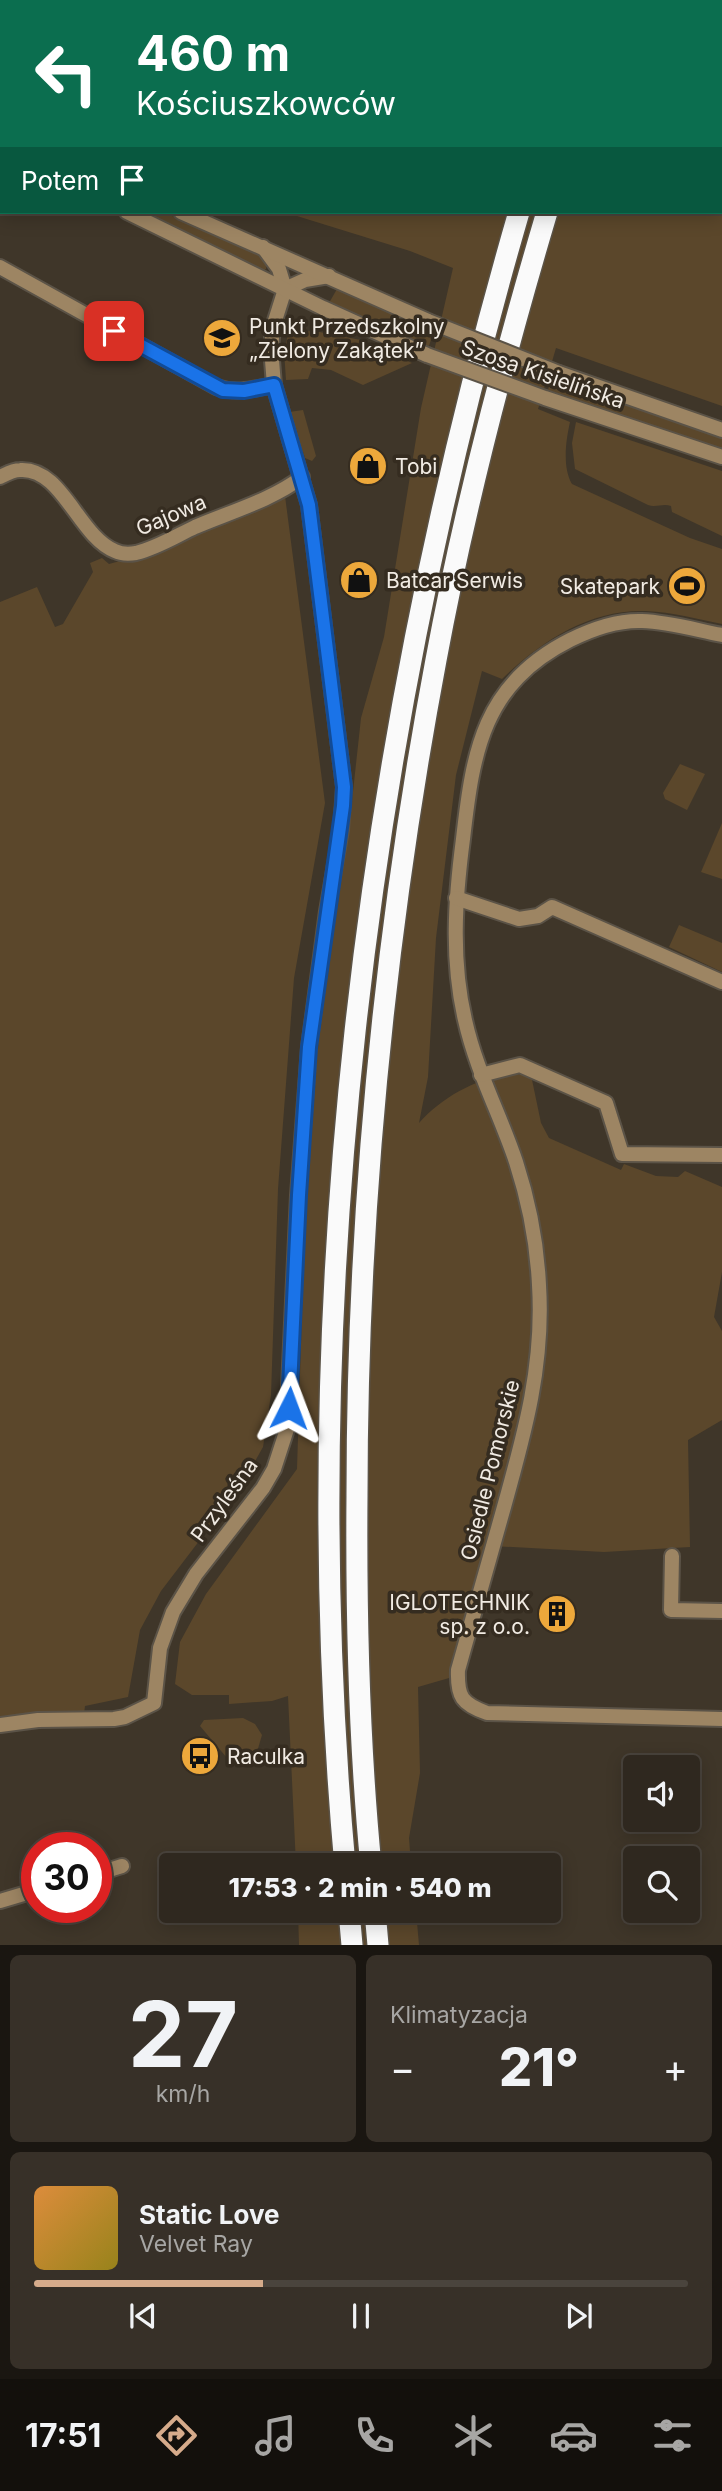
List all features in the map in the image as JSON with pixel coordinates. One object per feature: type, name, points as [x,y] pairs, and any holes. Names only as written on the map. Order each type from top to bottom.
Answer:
[{"type":"highway","points":[[344,1853],[334,1695],[330,1556],[331,1415],[344,1150],[358,994],[386,795],[440,511],[518,214]]},
{"type":"highway","points":[[370,1853],[360,1692],[356,1555],[357,1415],[362,1273],[386,994],[399,887],[436,660],[495,398],[546,214]]},
{"type":"highway","points":[[350,1923],[352,1945]]},
{"type":"highway","points":[[376,1923],[378,1945]]},
{"type":"street","name":"Szosa Kisielińska","points":[[131,214],[427,355],[722,457]]},
{"type":"street","name":"Szosa Kisielińska","points":[[186,214],[428,321],[559,373],[722,430]]},
{"type":"street","points":[[263,247],[279,269],[285,289],[305,280],[329,276]]},
{"type":"street","points":[[0,267],[216,387],[229,392],[274,385]]},
{"type":"street","name":"Przyleśna","points":[[0,1724],[125,1717],[154,1703],[160,1648],[173,1612],[196,1574],[263,1488],[274,1469],[287,1429],[309,1047],[344,797],[309,505],[274,385],[271,365],[273,327],[285,289]]},
{"type":"street","name":"Gajowa","points":[[0,477],[22,470],[33,471],[47,478],[100,541],[117,552],[126,554],[164,542],[275,493],[302,477]]},
{"type":"street","name":"Osiedle Pomorskie","points":[[722,635],[642,621],[606,625],[558,646],[517,678],[491,712],[476,752],[456,898],[455,938],[465,1019],[481,1075],[515,1160],[526,1199],[535,1242],[540,1335],[536,1384],[526,1430],[458,1670],[457,1690],[467,1706],[487,1713],[722,1719]]},
{"type":"street","points":[[456,898],[519,919],[538,916],[552,907],[722,982]]},
{"type":"street","points":[[481,1075],[520,1065],[606,1103],[622,1154],[722,1155]]},
{"type":"street","points":[[672,1556],[671,1611],[722,1611]]},
{"type":"street","points":[[112,1869],[122,1866]]},
{"type":"street","points":[[0,1901],[21,1895]]},
{"type":"shaded area","points":[[148,214],[168,214],[260,254],[267,261],[264,270]]},
{"type":"shaded area","points":[[290,214],[722,214],[722,406],[556,348],[538,409],[570,422],[566,462],[572,484],[690,538],[722,549],[722,624],[646,611],[605,615],[550,640],[502,679],[482,671],[456,775],[436,938],[428,1077],[419,1123],[442,1103],[469,1086],[499,1076],[531,1075],[541,1123],[549,1138],[621,1170],[624,1164],[656,1176],[678,1177],[685,1171],[722,1187],[722,1272],[714,1317],[722,1331],[722,1420],[688,1440],[690,1547],[604,1552],[492,1546],[456,1676],[418,1687],[420,1773],[409,1838],[410,1853],[295,1853],[288,1696],[272,1701],[229,1704],[229,1695],[192,1695],[175,1684],[180,1642],[206,1594],[297,1469],[311,1113],[333,910],[351,810],[361,718],[384,637],[421,408],[453,268],[410,251]]},
{"type":"shaded area","points":[[337,289],[433,333],[429,346],[329,303]]},
{"type":"shaded area","points":[[314,331],[361,340],[412,363],[363,385],[331,370],[312,368],[308,379],[286,380],[284,351],[288,335],[293,332]]},
{"type":"shaded area","points":[[551,379],[722,438],[722,449],[548,390]]},
{"type":"shaded area","points":[[303,410],[316,456],[312,461],[305,458],[289,412]]},
{"type":"shaded area","points":[[576,422],[722,471],[722,536],[672,512],[671,506],[648,505],[575,469],[572,443]]},
{"type":"shaded area","points":[[285,496],[325,803],[294,978],[278,1189],[271,1395],[263,1447],[241,1486],[161,1591],[140,1630],[128,1697],[85,1706],[84,1714],[0,1716],[0,602],[37,587],[55,627],[63,624],[93,572],[90,563],[102,558],[109,564],[149,553]]},
{"type":"shaded area","points":[[680,764],[705,774],[687,810],[665,799],[663,793]]},
{"type":"shaded area","points":[[722,823],[722,879],[701,872]]},
{"type":"shaded area","points":[[679,925],[722,943],[722,972],[669,947]]},
{"type":"shaded area","points":[[243,1718],[255,1724],[262,1735],[257,1752],[242,1761],[227,1758],[200,1726],[204,1720]]},
{"type":"shaded area","points":[[298,1923],[417,1923],[419,1945],[299,1945]]},
{"type":"place","name":"Punkt Przedszkolny „Zielony Zakątek”","points":[[222,338]]},
{"type":"place","name":"Tobi","points":[[368,466]]},
{"type":"place","name":"Batcar Serwis","points":[[359,580]]},
{"type":"place","name":"Skatepark","points":[[687,586]]},
{"type":"place","name":"IGLOTECHNIK sp. z o.o.","points":[[557,1614]]},
{"type":"place","name":"Raculka","points":[[200,1756]]},
{"type":"route","points":[[114,331],[223,390],[244,391],[274,385],[309,505],[344,787],[341,830],[309,1047],[289,1408]]}]
